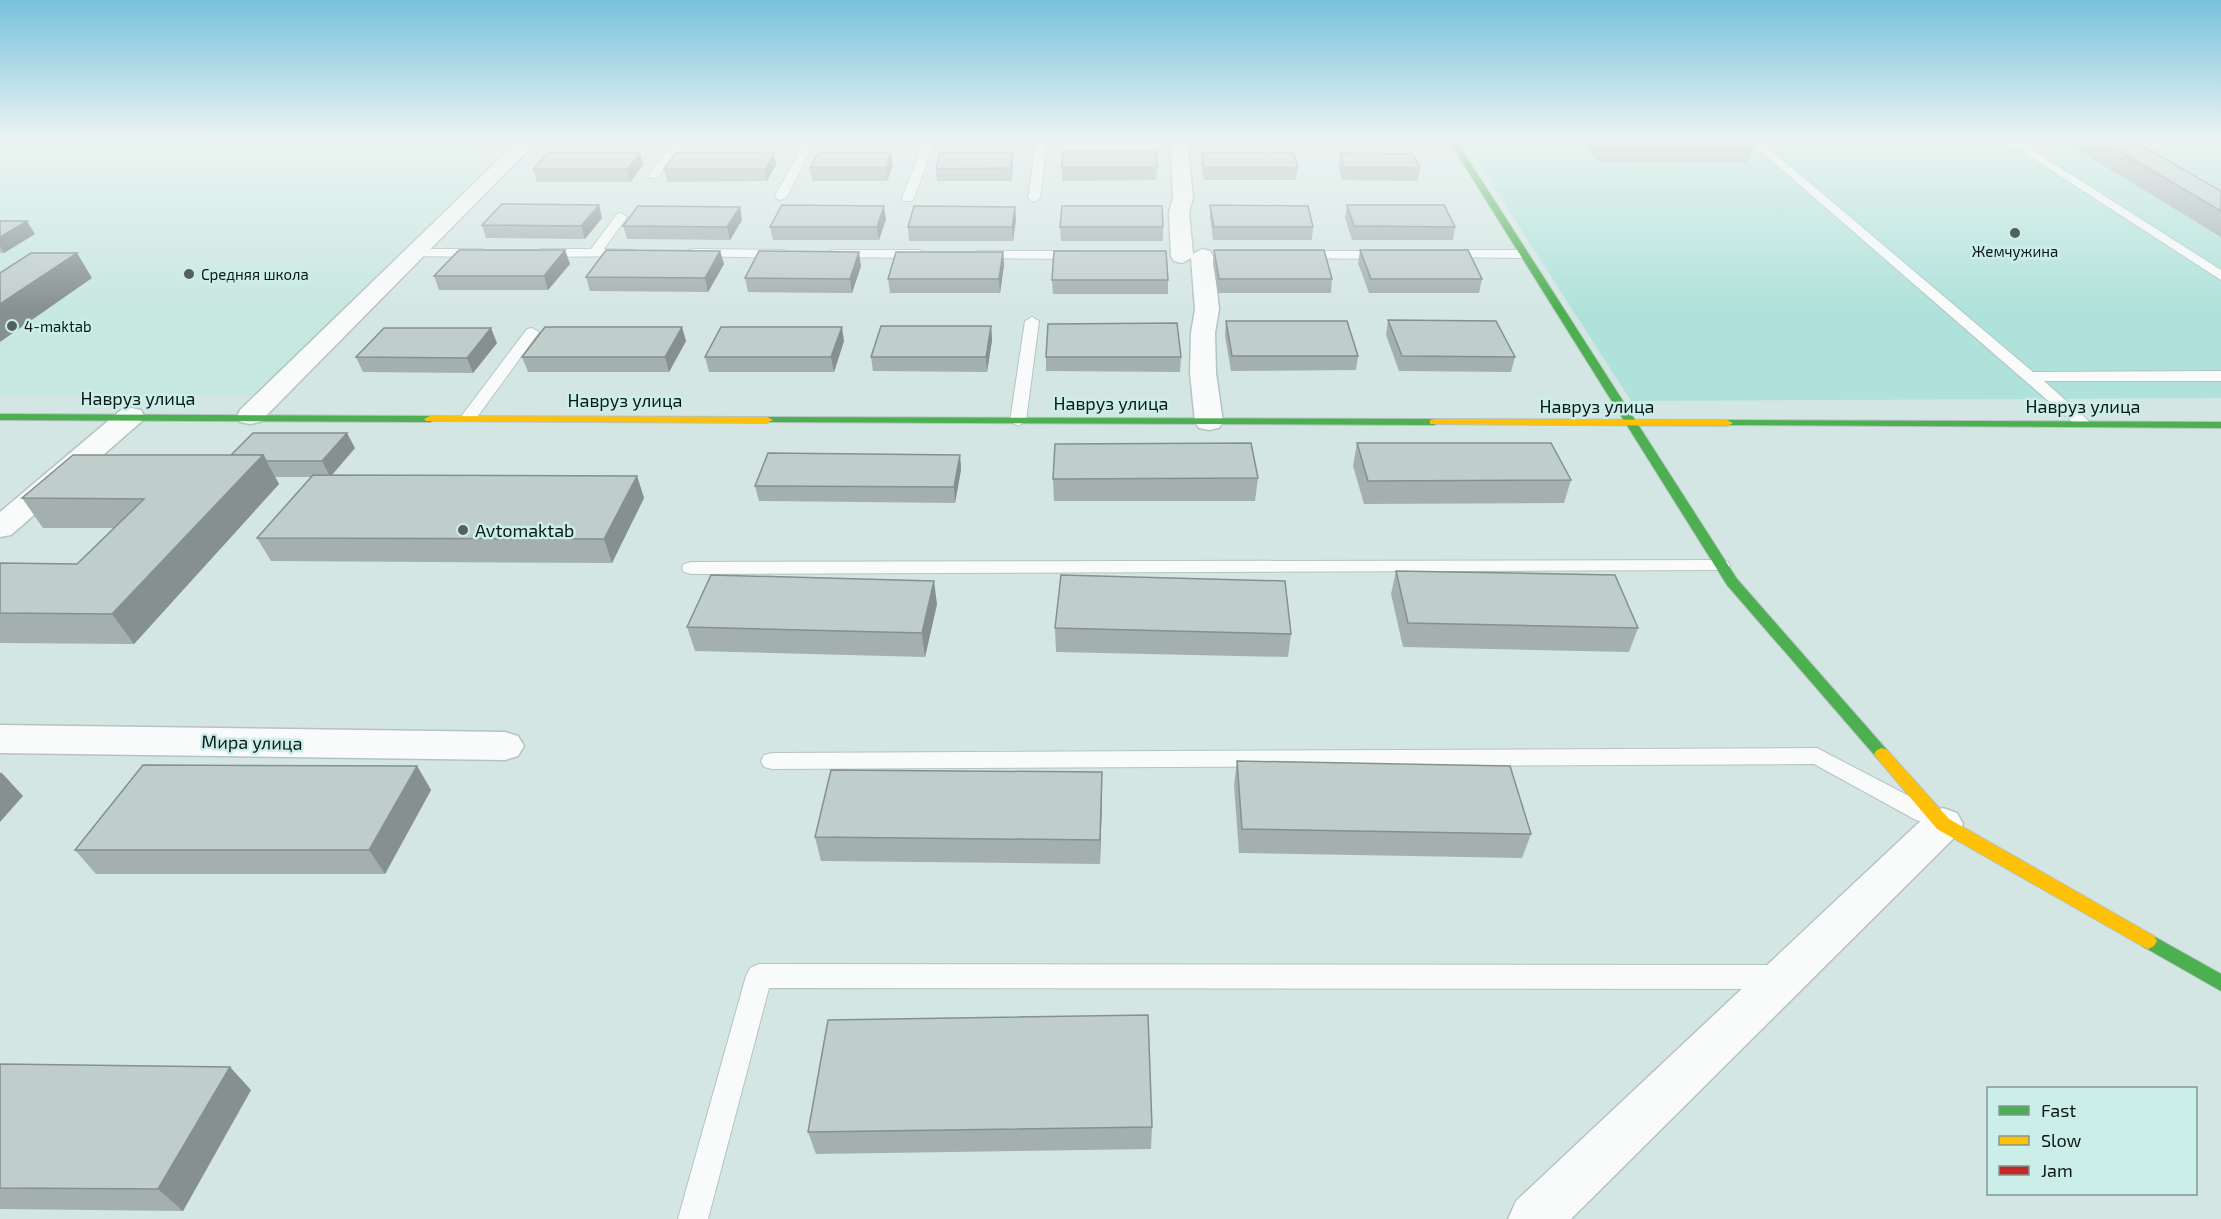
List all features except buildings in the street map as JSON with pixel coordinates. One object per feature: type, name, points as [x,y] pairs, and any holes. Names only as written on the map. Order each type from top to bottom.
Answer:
[{"type":"street","points":[[250,416],[473,196]]},
{"type":"street","points":[[1183,196],[1179,212],[1207,309],[1203,333],[1203,372],[1209,422]]},
{"type":"street","points":[[1487,196],[1732,582],[1943,824],[2221,983]]},
{"type":"street","points":[[0,528],[131,416]]},
{"type":"street","name":"Навруз улица","points":[[0,417],[250,416],[2221,425]]},
{"type":"street","name":"Мира улица","points":[[0,739],[505,746]]},
{"type":"street","points":[[1534,1219],[1943,824]]},
{"type":"lane","points":[[1818,196],[2083,423]]},
{"type":"lane","points":[[2096,196],[2221,276]]},
{"type":"lane","points":[[594,253],[621,217]]},
{"type":"lane","points":[[415,253],[499,253]]},
{"type":"lane","points":[[523,253],[642,253]]},
{"type":"lane","points":[[678,253],[798,254]]},
{"type":"lane","points":[[822,254],[930,255]]},
{"type":"lane","points":[[1428,254],[1523,254]]},
{"type":"lane","points":[[966,255],[1098,255]]},
{"type":"lane","points":[[1285,255],[1404,255]]},
{"type":"lane","points":[[1018,421],[1032,321]]},
{"type":"lane","points":[[469,417],[532,332]]},
{"type":"lane","points":[[2030,377],[2221,376]]},
{"type":"lane","points":[[691,568],[1721,566]]},
{"type":"lane","points":[[772,761],[1816,756],[1943,824]]},
{"type":"lane","points":[[693,1219],[759,976],[1787,977]]},
{"type":"shaded area","name":"Средняя школа","points":[[0,196],[456,196],[259,395],[0,396]]},
{"type":"shaded area","points":[[1499,196],[2221,196],[2221,398],[1631,401]]},
{"type":"traffic: fast","points":[[1487,196],[1732,582],[1882,754]]},
{"type":"traffic: fast","points":[[0,417],[430,419]]},
{"type":"traffic: fast","points":[[767,420],[1434,422]]},
{"type":"traffic: fast","points":[[1727,423],[2221,425]]},
{"type":"traffic: fast","points":[[2148,941],[2221,983]]},
{"type":"traffic: slow","points":[[430,419],[767,420]]},
{"type":"traffic: slow","points":[[1434,422],[1727,423]]},
{"type":"traffic: slow","points":[[1882,754],[1943,824],[2148,941]]},
{"type":"place","name":"Жемчужина","points":[[2015,233]]},
{"type":"place","name":"Средняя школа","points":[[189,274]]},
{"type":"place","name":"4-maktab","points":[[12,326]]},
{"type":"place","name":"Avtomaktab","points":[[463,530]]}]
